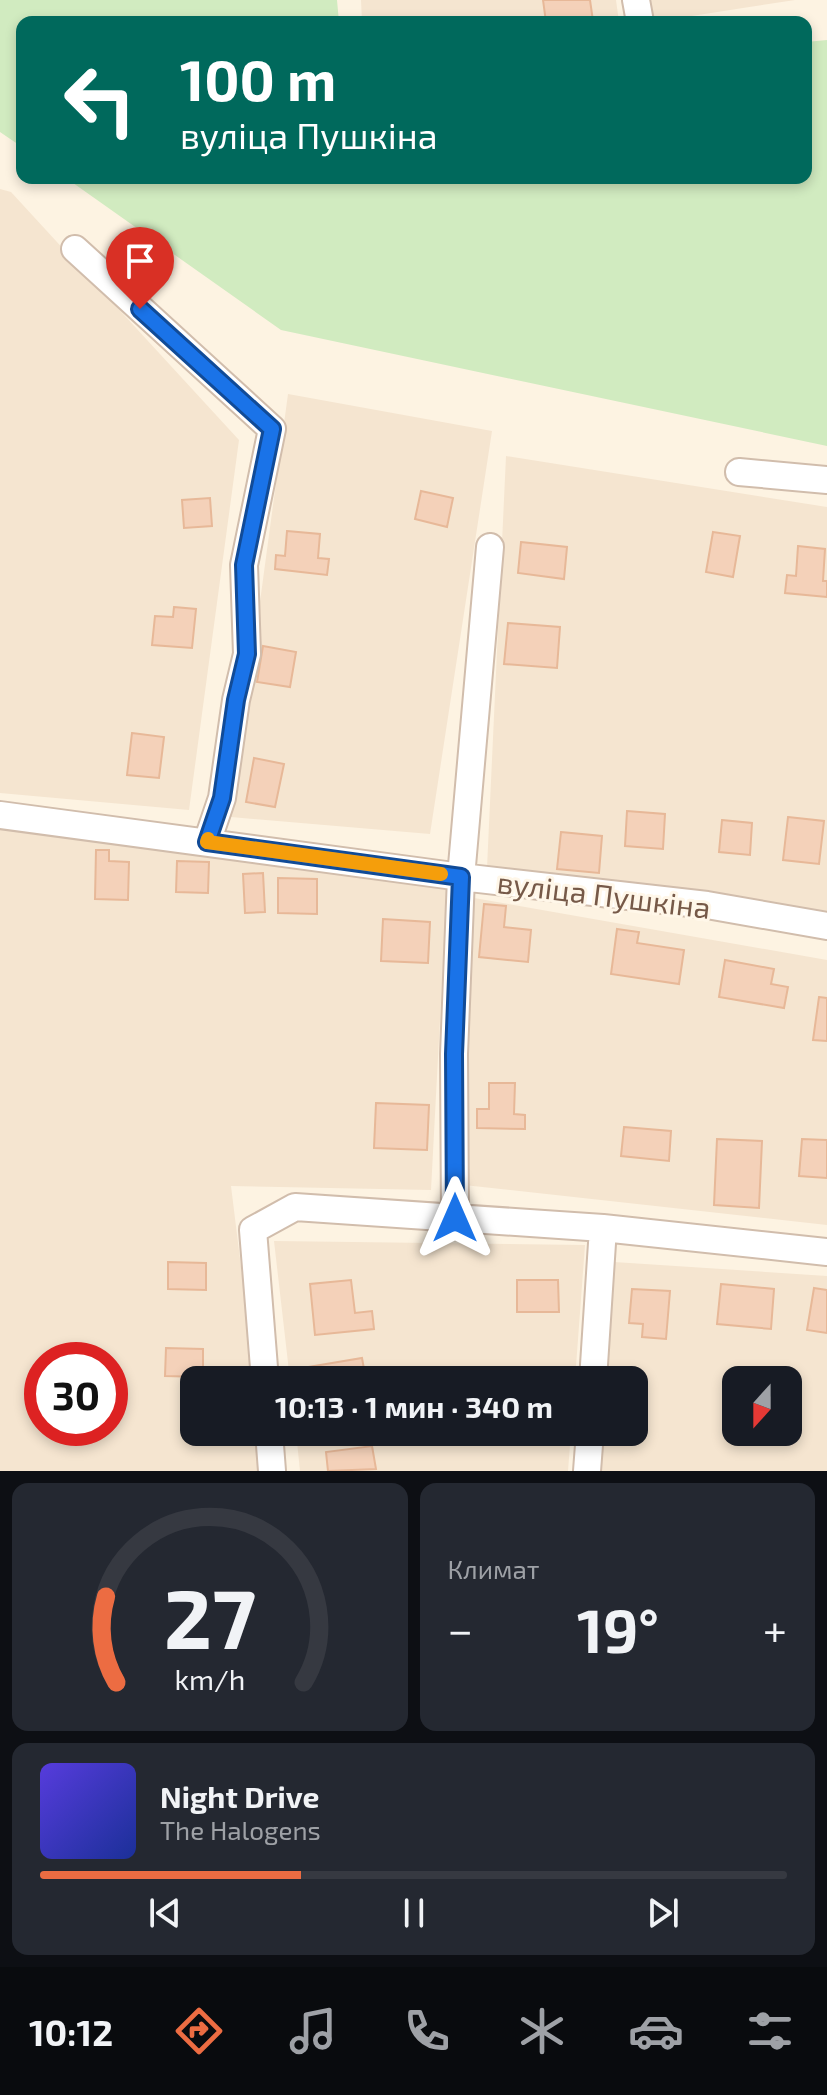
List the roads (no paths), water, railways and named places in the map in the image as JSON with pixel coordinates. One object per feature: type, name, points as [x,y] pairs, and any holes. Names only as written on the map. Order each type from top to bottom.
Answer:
[{"type":"street","points":[[75,249],[272,429],[244,565],[247,654],[236,700],[222,798],[207,842]]},
{"type":"street","points":[[739,472],[827,480]]},
{"type":"street","points":[[455,1218],[454,1054],[461,877],[490,547]]},
{"type":"street","name":"вуліца Пушкіна","points":[[0,815],[461,877],[707,905],[827,926]]},
{"type":"street","points":[[264,1366],[253,1230],[295,1207],[603,1228],[827,1252]]},
{"type":"street","points":[[594,1366],[603,1228]]},
{"type":"street","points":[[270,1446],[272,1471]]},
{"type":"street","points":[[587,1471],[589,1446]]}]
